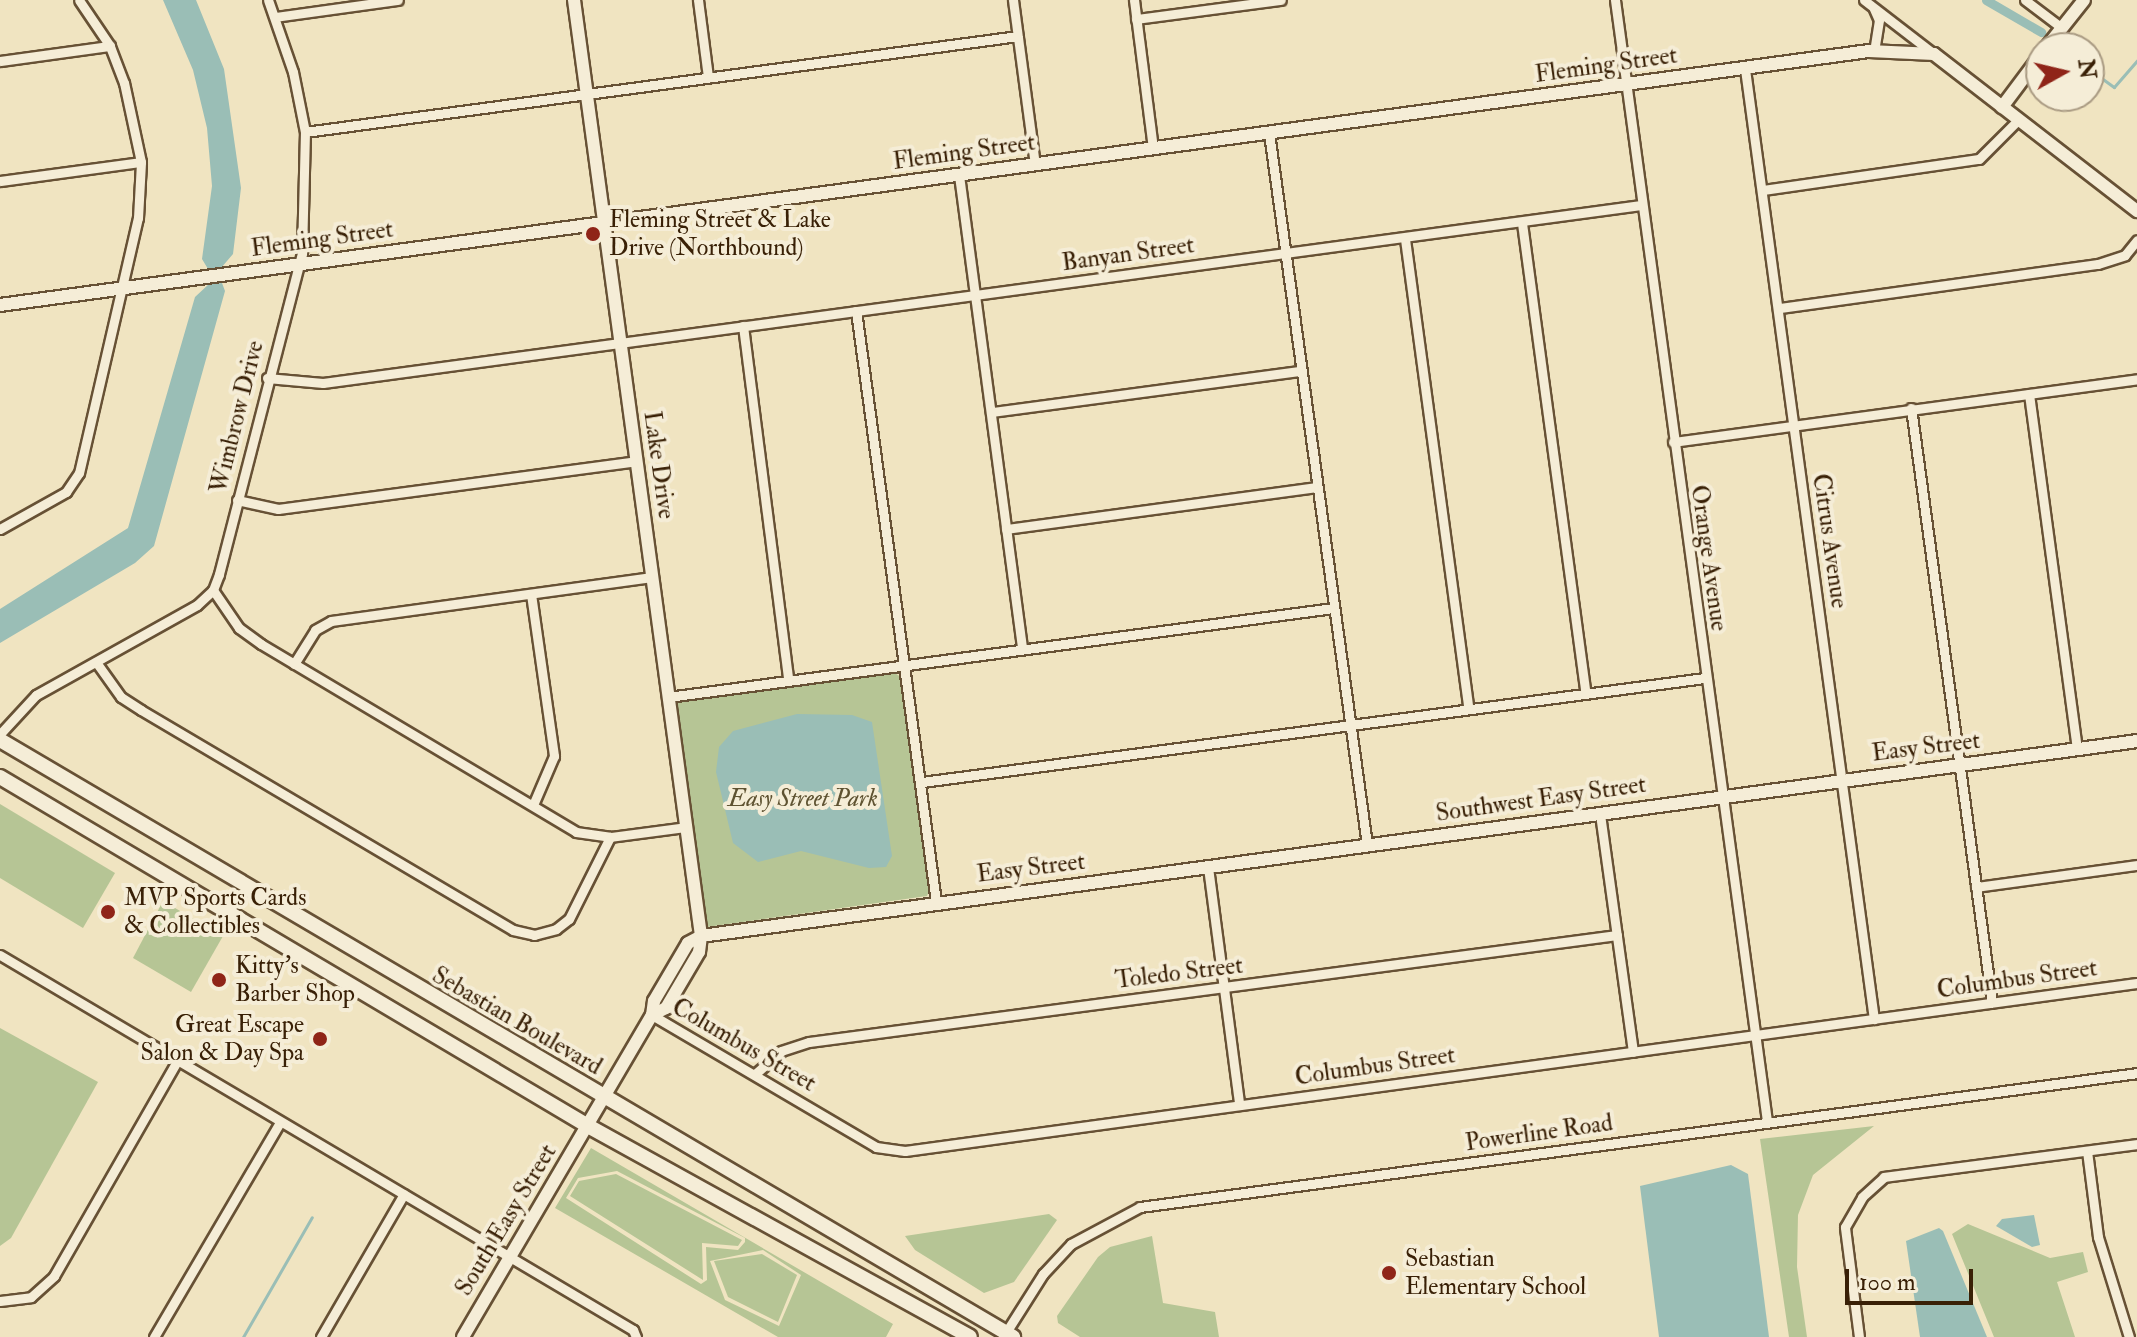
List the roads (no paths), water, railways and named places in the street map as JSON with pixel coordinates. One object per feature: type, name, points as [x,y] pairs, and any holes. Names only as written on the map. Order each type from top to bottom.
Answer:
[{"type":"main road","name":"Sebastian Boulevard","points":[[0,740],[1007,1336]]},
{"type":"main road","points":[[0,777],[588,1126],[970,1337]]},
{"type":"street","points":[[0,529],[66,492],[79,473],[138,218],[141,162],[124,83],[110,46],[79,0]]},
{"type":"street","name":"Wimbrow Drive","points":[[213,590],[302,254],[305,132],[268,0]]},
{"type":"street","points":[[275,17],[398,0]]},
{"type":"street","name":"Lake Drive","points":[[574,0],[701,936]]},
{"type":"street","points":[[698,0],[708,77]]},
{"type":"street","points":[[1013,0],[1035,165]]},
{"type":"street","points":[[1134,0],[1153,148]]},
{"type":"street","points":[[1136,19],[1281,0]]},
{"type":"street","name":"Orange Avenue","points":[[1615,0],[1767,1121]]},
{"type":"street","points":[[2025,0],[2062,28]]},
{"type":"street","points":[[2059,32],[2084,0]]},
{"type":"street","points":[[1868,3],[1879,20],[1874,51]]},
{"type":"street","points":[[1868,3],[2137,211]]},
{"type":"street","points":[[305,132],[1018,36]]},
{"type":"street","points":[[0,61],[110,46]]},
{"type":"street","name":"Fleming Street","points":[[0,305],[1874,51],[1934,54]]},
{"type":"street","name":"Citrus Avenue","points":[[1745,69],[1780,308],[1874,1019]]},
{"type":"street","points":[[2002,107],[2025,76]]},
{"type":"street","points":[[1763,190],[1979,159],[2018,120]]},
{"type":"street","points":[[1269,133],[1348,726],[1367,845]]},
{"type":"street","points":[[0,181],[141,162]]},
{"type":"street","points":[[959,175],[1022,648]]},
{"type":"street","name":"Banyan Street","points":[[267,378],[323,383],[1641,205]]},
{"type":"street","points":[[1522,223],[1585,691]]},
{"type":"street","points":[[1405,239],[1468,707]]},
{"type":"street","points":[[1780,308],[2098,264],[2125,255],[2137,240]]},
{"type":"street","points":[[856,311],[936,902]]},
{"type":"street","points":[[743,326],[788,679]]},
{"type":"street","points":[[992,412],[1300,371]]},
{"type":"street","points":[[1673,442],[2137,379]]},
{"type":"street","points":[[2029,394],[2077,750]]},
{"type":"street","points":[[1911,408],[1992,1003]]},
{"type":"street","points":[[237,500],[278,509],[636,461]]},
{"type":"street","points":[[1006,529],[1316,487]]},
{"type":"street","points":[[294,664],[315,630],[331,621],[652,577]]},
{"type":"street","points":[[0,734],[36,695],[197,605],[213,590],[239,628],[576,832],[610,837],[686,827]]},
{"type":"street","points":[[531,594],[554,756],[533,805]]},
{"type":"street","points":[[668,697],[1333,608]]},
{"type":"street","points":[[96,662],[121,697],[141,710],[513,930],[534,935],[556,929],[569,919],[610,846],[610,837]]},
{"type":"street","points":[[922,782],[1348,726],[1585,691],[1705,678]]},
{"type":"street","name":"Easy Street","points":[[1721,796],[2137,741]]},
{"type":"street","name":"Southwest Easy Street","points":[[1367,845],[1721,796]]},
{"type":"street","points":[[1600,814],[1633,1052]]},
{"type":"street","name":"Easy Street","points":[[701,936],[1367,845]]},
{"type":"street","points":[[1976,887],[2137,865]]},
{"type":"street","points":[[1208,867],[1239,1104]]},
{"type":"street","name":"Toledo Street","points":[[755,1074],[781,1051],[809,1042],[1617,935]]},
{"type":"street","points":[[588,1126],[652,1015],[654,1001],[688,943],[701,936]]},
{"type":"street","points":[[0,955],[633,1330],[636,1337]]},
{"type":"street","name":"Columbus Street","points":[[652,1015],[876,1147],[905,1151],[2137,983]]},
{"type":"street","points":[[0,1301],[31,1297],[54,1276],[177,1061]]},
{"type":"street","name":"Powerline Road","points":[[1007,1336],[1043,1274],[1071,1244],[1140,1207],[2137,1073]]},
{"type":"street","points":[[154,1337],[280,1122]]},
{"type":"street","name":"South Easy Street","points":[[463,1337],[588,1126]]},
{"type":"street","points":[[1859,1337],[1845,1227],[1862,1197],[1884,1177],[2137,1144]]},
{"type":"street","points":[[2087,1151],[2098,1237],[2129,1337]]},
{"type":"street","points":[[321,1337],[404,1194]]},
{"type":"water","points":[[163,0],[196,0],[224,69],[241,188],[233,254],[221,268],[208,269],[202,259],[212,186],[207,128],[193,70]]},
{"type":"water","points":[[222,283],[225,291],[154,546],[135,563],[0,643],[0,609],[128,528],[195,297],[209,284]]},
{"type":"water","points":[[797,714],[852,715],[872,722],[892,856],[886,867],[869,868],[801,851],[758,862],[733,843],[716,772],[719,747],[733,731]]},
{"type":"water","points":[[1731,1165],[1748,1174],[1769,1337],[1659,1337],[1640,1186]]},
{"type":"water","points":[[2034,1215],[2040,1245],[2032,1247],[1996,1226],[2002,1219]]},
{"type":"water","points":[[1939,1228],[1943,1231],[1987,1337],[1920,1337],[1906,1241]]},
{"type":"waterway","points":[[1986,0],[2041,32]]},
{"type":"waterway","points":[[2105,81],[2114,87],[2137,61]]},
{"type":"waterway","points":[[243,1337],[312,1217]]},
{"type":"place","name":"Fleming Street & Lake Drive (Northbound)","points":[[593,234]]},
{"type":"place","name":"MVP Sports Cards & Collectibles","points":[[108,912]]},
{"type":"place","name":"Kitty's Barber Shop","points":[[219,980]]},
{"type":"place","name":"Great Escape Salon & Day Spa","points":[[320,1039]]},
{"type":"place","name":"Sebastian Elementary School","points":[[1389,1273]]},
{"type":"park label","name":"Easy Street Park","points":[[803,799]]}]
